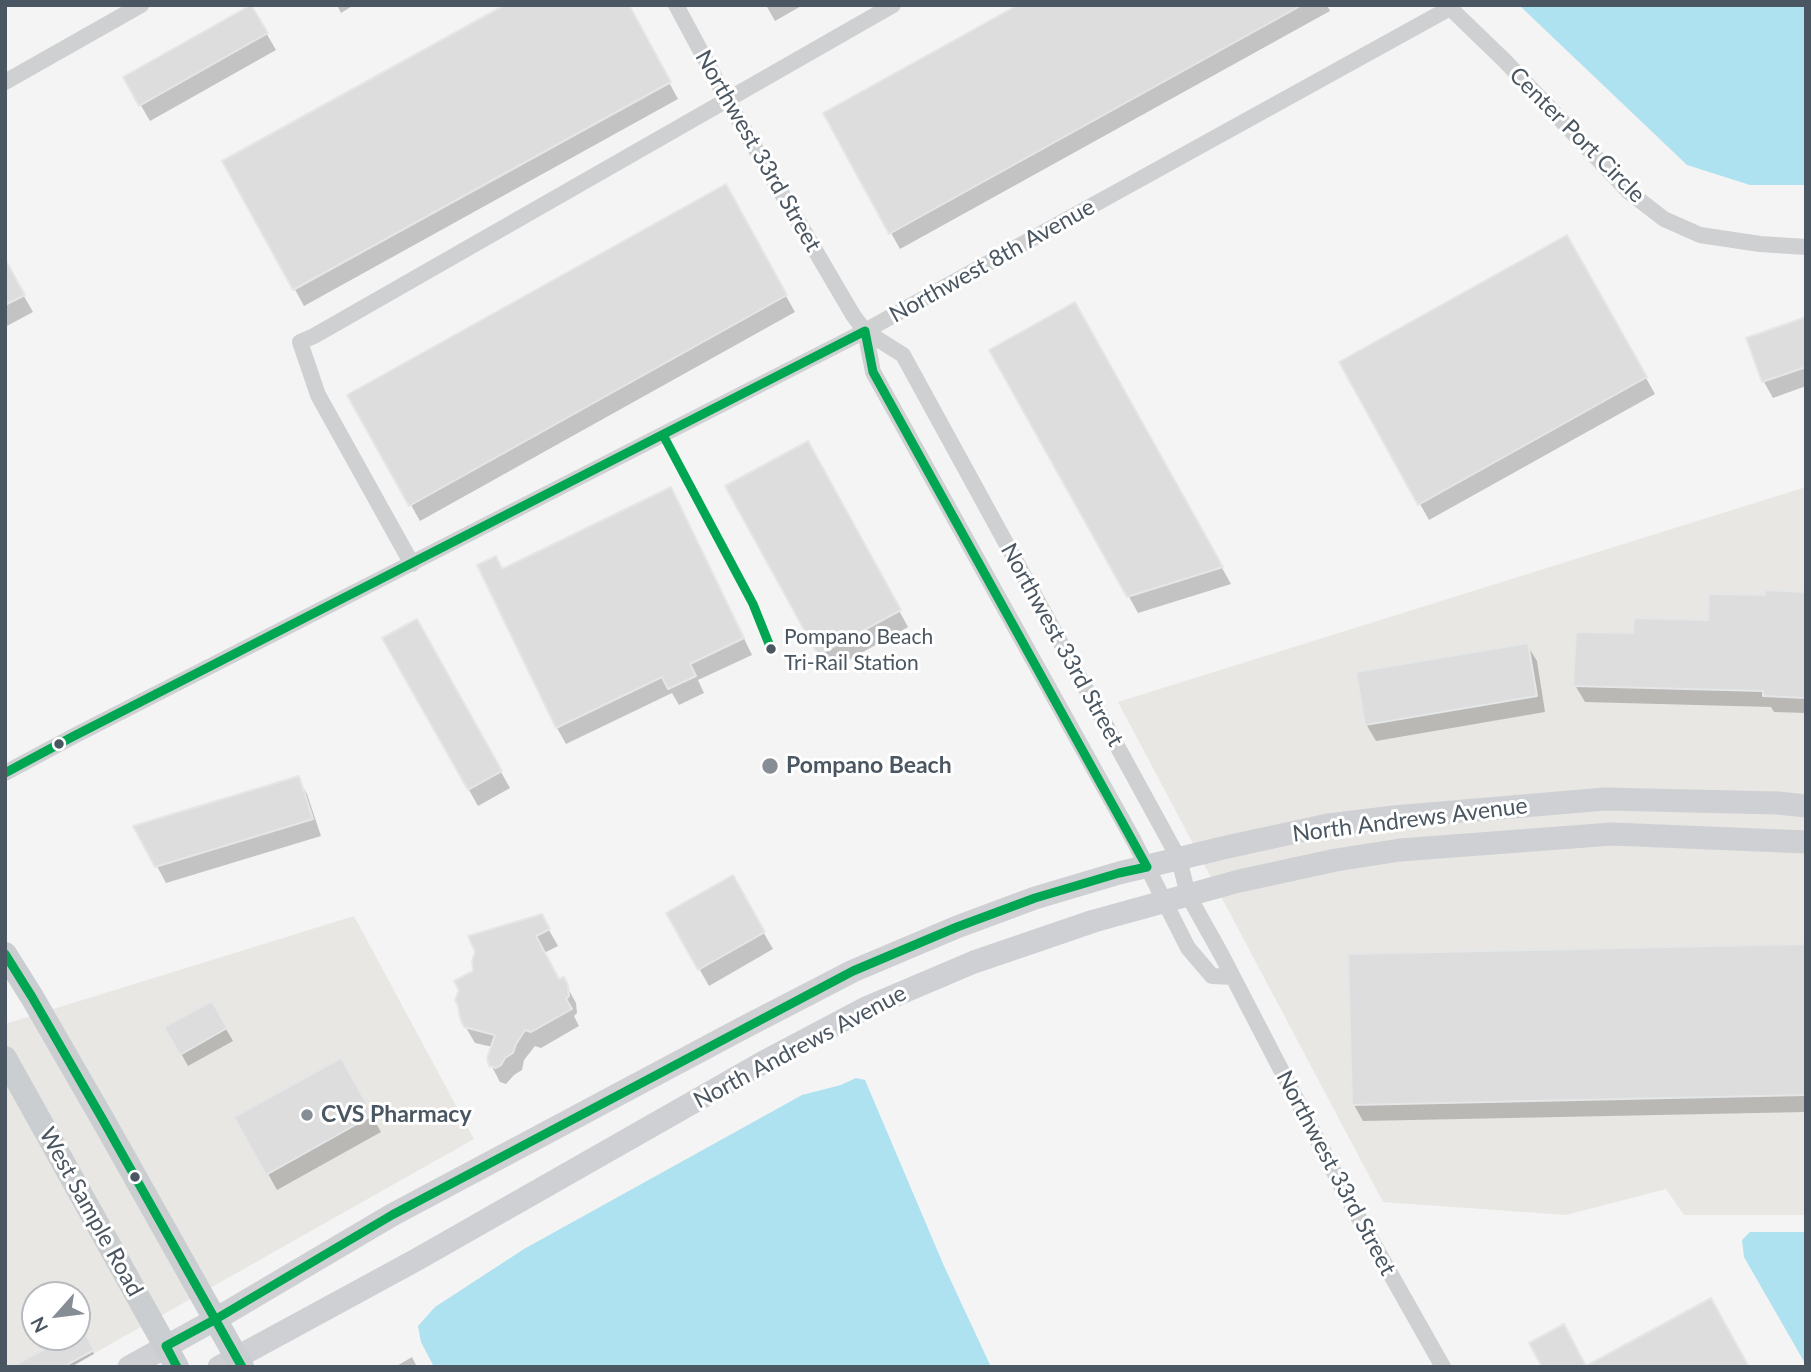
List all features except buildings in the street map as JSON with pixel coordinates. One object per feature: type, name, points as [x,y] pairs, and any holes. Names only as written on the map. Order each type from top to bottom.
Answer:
[{"type":"main road","points":[[5,954],[216,1319],[232,1364]]},
{"type":"main road","name":"West Sample Road","points":[[5,1058],[172,1357]]},
{"type":"street","points":[[5,82],[141,5]]},
{"type":"street","name":"Northwest 33rd Street","points":[[676,5],[727,100],[853,315],[865,331],[903,355],[1179,859],[1188,895],[1347,1197],[1443,1367]]},
{"type":"street","points":[[412,564],[318,395],[300,342],[892,5]]},
{"type":"street","name":"Center Port Circle","points":[[1448,6],[1505,61],[1629,192],[1664,219],[1700,235],[1760,244],[1806,247]]},
{"type":"street","name":"Northwest 8th Avenue","points":[[5,773],[865,331],[1448,6]]},
{"type":"street","name":"Northwest 33rd Street","points":[[865,331],[873,372],[1147,867],[1188,948],[1212,976],[1233,977]]},
{"type":"street","name":"North Andrews Avenue","points":[[129,1367],[172,1357],[216,1319],[392,1215],[853,971],[1035,898],[1119,873],[1328,825],[1394,817],[1605,799],[1806,806]]},
{"type":"street","name":"North Andrews Avenue","points":[[232,1364],[762,1063],[868,1007],[974,962],[1094,921],[1239,881],[1336,860],[1400,850],[1612,834],[1806,842]]},
{"type":"shaded area","points":[[1806,487],[1806,1215],[1684,1215],[1666,1189],[1566,1215],[1383,1202],[1118,702]]},
{"type":"shaded area","points":[[354,916],[474,1139],[70,1367],[5,1367],[5,1024]]},
{"type":"water","points":[[1519,5],[1806,5],[1806,185],[1750,185],[1687,165]]},
{"type":"water","points":[[856,1078],[865,1080],[944,1266],[991,1367],[434,1367],[421,1342],[418,1326],[435,1307],[524,1249],[802,1095],[841,1085]]},
{"type":"water","points":[[1750,1232],[1806,1232],[1806,1365],[1744,1257],[1742,1240]]},
{"type":"transit line","points":[[5,773],[865,331],[873,372],[1147,867],[1035,898],[957,927],[853,971],[392,1215],[166,1346],[177,1367]]},
{"type":"transit line","points":[[663,435],[753,604],[771,649]]},
{"type":"transit line","points":[[5,954],[103,1120],[242,1367]]},
{"type":"place","name":"Pompano Beach Tri-Rail Station","points":[[771,649]]},
{"type":"place","name":"Pompano Beach","points":[[770,766]]},
{"type":"place","name":"CVS Pharmacy","points":[[307,1115]]}]
